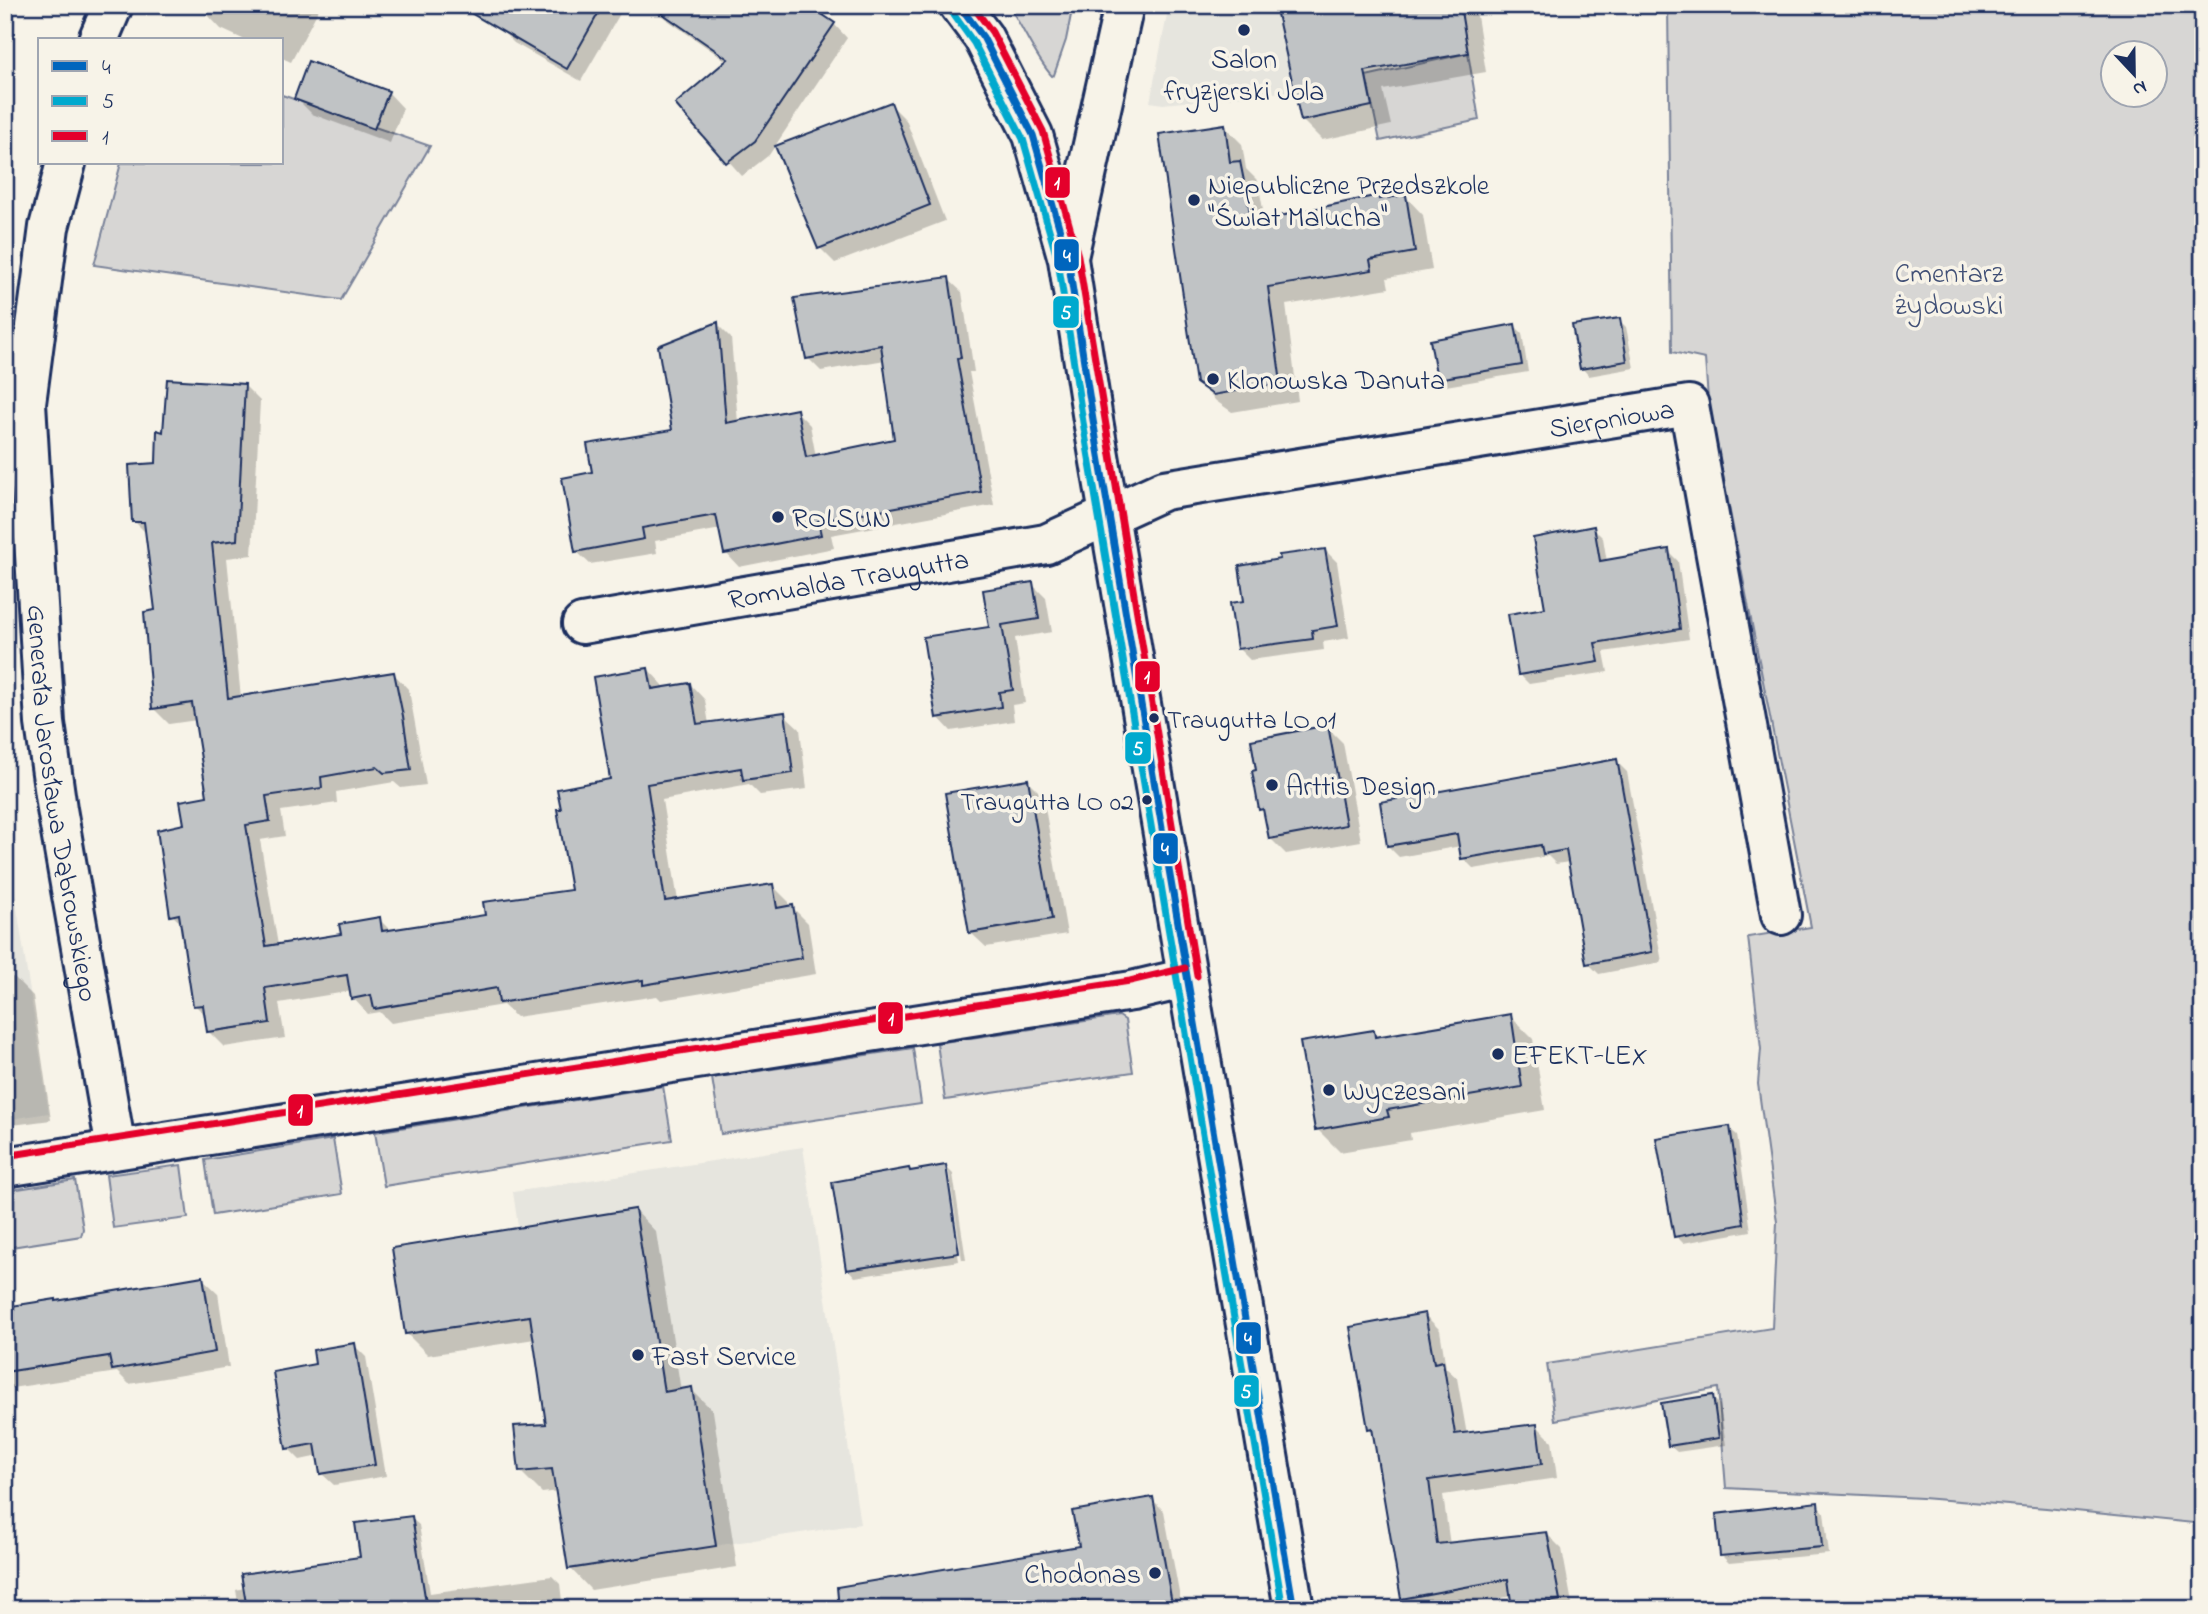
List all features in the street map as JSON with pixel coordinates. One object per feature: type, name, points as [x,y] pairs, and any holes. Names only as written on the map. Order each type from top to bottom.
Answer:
[{"type":"street","points":[[99,38],[113,5]]},
{"type":"street","points":[[959,5],[983,37],[1033,135],[1068,259],[1294,1609]]},
{"type":"street","points":[[1068,259],[1124,5]]},
{"type":"street","name":"Generała Jarosława Dąbrowskiego","points":[[66,164],[49,227],[16,402],[45,723],[57,809],[116,1149]]},
{"type":"street","name":"Sierpniowa","points":[[1110,517],[1164,490],[1689,405],[1781,915]]},
{"type":"street","name":"Romualda Traugutta","points":[[582,624],[1046,544],[1110,517]]},
{"type":"street","points":[[5,1167],[1105,995],[1187,978]]},
{"type":"shaded area","points":[[1169,5],[1313,5],[1320,52],[1294,91],[1163,104],[1150,102]]},
{"type":"shaded area","points":[[5,831],[49,1113],[5,1120]]},
{"type":"shaded area","points":[[803,1147],[860,1524],[568,1568],[513,1192]]},
{"type":"green space","points":[[1008,5],[1073,5],[1066,40],[1054,75],[1052,76],[1040,60]]},
{"type":"green space","name":"Cmentarz żydowski","points":[[1668,5],[2203,5],[2203,1524],[1922,1498],[1726,1488],[1718,1388],[1555,1420],[1547,1364],[1772,1328],[1777,1222],[1758,1084],[1761,1049],[1748,937],[1811,927],[1708,399],[1705,359],[1672,352]]},
{"type":"green space","points":[[1468,53],[1479,120],[1380,141],[1366,76]]},
{"type":"green space","points":[[284,96],[430,146],[341,300],[94,265],[121,164],[284,164]]},
{"type":"green space","points":[[1119,1016],[1125,1020],[1133,1072],[945,1100],[937,1043]]},
{"type":"green space","points":[[913,1048],[921,1104],[721,1134],[712,1078]]},
{"type":"green space","points":[[663,1086],[672,1140],[384,1186],[375,1132]]},
{"type":"green space","points":[[333,1139],[342,1194],[213,1215],[205,1160]]},
{"type":"green space","points":[[181,1165],[188,1218],[113,1228],[106,1175]]},
{"type":"green space","points":[[75,1180],[83,1229],[81,1236],[5,1248],[5,1191]]},
{"type":"building","points":[[457,5],[603,5],[567,69]]},
{"type":"building","points":[[650,5],[808,5],[835,23],[755,141],[726,163],[675,104],[728,59]]},
{"type":"building","points":[[1275,5],[1460,5],[1468,53],[1365,71],[1372,106],[1301,121]]},
{"type":"building","points":[[308,61],[389,91],[374,129],[294,99]]},
{"type":"building","points":[[891,102],[930,205],[818,249],[775,146]]},
{"type":"building","points":[[1225,124],[1230,162],[1240,161],[1252,222],[1379,195],[1379,199],[1406,195],[1415,252],[1370,260],[1372,270],[1268,287],[1281,383],[1213,395],[1196,383],[1159,134]]},
{"type":"building","points":[[949,277],[961,358],[957,359],[981,492],[818,521],[821,535],[724,554],[716,515],[642,528],[644,539],[575,552],[562,478],[592,472],[587,444],[672,430],[658,346],[718,322],[726,423],[797,409],[806,457],[894,439],[881,345],[806,359],[794,298]]},
{"type":"building","points":[[1620,318],[1627,361],[1580,369],[1572,325]]},
{"type":"building","points":[[1515,324],[1522,365],[1437,379],[1430,340]]},
{"type":"building","points":[[167,379],[245,384],[237,540],[212,543],[228,698],[394,672],[403,716],[411,770],[384,773],[377,767],[321,777],[322,788],[266,796],[270,821],[246,825],[266,946],[341,934],[339,924],[380,917],[382,931],[485,915],[483,902],[571,890],[557,809],[561,809],[557,789],[610,779],[593,677],[648,668],[652,689],[690,683],[697,724],[785,712],[793,773],[743,780],[741,768],[647,784],[665,901],[773,884],[777,908],[793,905],[802,958],[643,985],[643,980],[499,1003],[497,988],[374,1009],[371,995],[351,999],[347,975],[265,988],[270,1023],[207,1032],[203,1005],[193,1006],[179,914],[170,916],[157,830],[184,824],[180,801],[207,796],[192,703],[152,709],[144,612],[155,610],[144,522],[132,522],[129,465],[156,463],[157,430],[163,432]]},
{"type":"building","points":[[1594,526],[1600,561],[1669,549],[1680,629],[1595,643],[1599,662],[1518,675],[1508,614],[1545,608],[1533,538]]},
{"type":"building","points":[[1325,549],[1338,626],[1312,630],[1313,639],[1237,649],[1230,603],[1244,601],[1239,566],[1280,559],[1279,555]]},
{"type":"building","points":[[1033,582],[1039,619],[1002,625],[1013,690],[999,692],[1001,707],[936,718],[923,637],[989,627],[983,590]]},
{"type":"building","points":[[1328,725],[1346,825],[1269,839],[1263,809],[1259,810],[1252,771],[1256,770],[1251,740]]},
{"type":"building","points":[[1617,759],[1652,952],[1586,964],[1566,850],[1543,854],[1541,845],[1461,859],[1457,834],[1387,846],[1380,802]]},
{"type":"building","points":[[1028,779],[1052,919],[969,933],[945,793]]},
{"type":"building","points":[[1511,1014],[1522,1087],[1387,1110],[1389,1117],[1315,1130],[1300,1042],[1374,1030],[1375,1037]]},
{"type":"building","points":[[1730,1126],[1744,1224],[1674,1237],[1656,1138]]},
{"type":"building","points":[[946,1165],[959,1253],[846,1270],[832,1182],[909,1168],[910,1171]]},
{"type":"building","points":[[635,1209],[664,1392],[692,1387],[716,1546],[568,1569],[552,1469],[519,1472],[514,1426],[546,1424],[530,1316],[405,1334],[392,1248]]},
{"type":"building","points":[[203,1276],[215,1352],[112,1370],[109,1356],[5,1372],[5,1307]]},
{"type":"building","points":[[1425,1313],[1434,1363],[1443,1361],[1455,1434],[1537,1424],[1542,1464],[1429,1480],[1437,1544],[1547,1532],[1560,1600],[1512,1609],[1508,1579],[1401,1599],[1372,1428],[1368,1429],[1350,1327]]},
{"type":"building","points":[[355,1343],[375,1465],[320,1474],[315,1444],[286,1449],[273,1372],[315,1364],[313,1350]]},
{"type":"building","points":[[1713,1395],[1719,1438],[1668,1446],[1661,1403]]},
{"type":"building","points":[[1153,1497],[1173,1609],[1090,1609],[1088,1600],[1030,1609],[839,1609],[837,1587],[1079,1546],[1072,1511]]},
{"type":"building","points":[[1818,1502],[1822,1547],[1720,1556],[1716,1514]]},
{"type":"building","points":[[412,1516],[427,1609],[247,1609],[241,1574],[360,1557],[355,1523]]},
{"type":"transit line","name":"4","points":[[959,5],[983,37],[1033,135],[1068,259],[1294,1609]]},
{"type":"transit line","name":"1","points":[[972,5],[992,32],[1043,131],[1078,256],[1197,976]]},
{"type":"transit line","name":"5","points":[[951,11],[974,43],[1023,139],[1058,261],[1283,1609]]},
{"type":"transit line","name":"1","points":[[5,1156],[1130,981],[1185,968]]},
{"type":"place","name":"Salon fryzjerski Jola","points":[[1244,30]]},
{"type":"place","name":"Niepubliczne Przedszkole \"Świat Malucha\"","points":[[1194,200]]},
{"type":"place","name":"Klonowska Danuta","points":[[1213,379]]},
{"type":"place","name":"ROLSUN","points":[[778,517]]},
{"type":"place","name":"Traugutta LO 01","points":[[1154,718]]},
{"type":"place","name":"Arttis Design","points":[[1272,785]]},
{"type":"place","name":"Traugutta LO 02","points":[[1147,800]]},
{"type":"place","name":"EFEKT-LEX","points":[[1498,1054]]},
{"type":"place","name":"Wyczesani","points":[[1329,1090]]},
{"type":"place","name":"Fast Service","points":[[638,1355]]},
{"type":"place","name":"Chodonas","points":[[1155,1573]]}]
